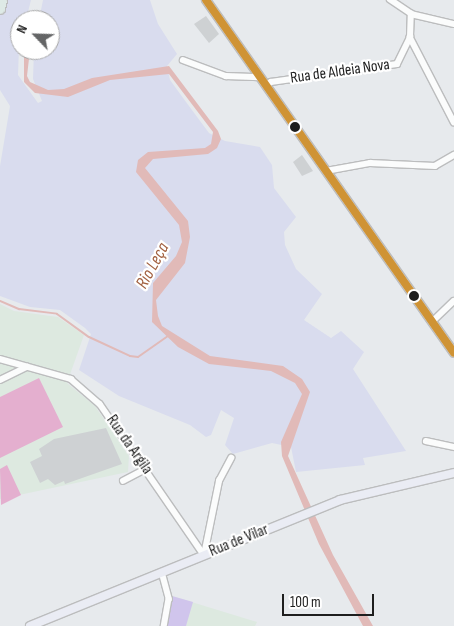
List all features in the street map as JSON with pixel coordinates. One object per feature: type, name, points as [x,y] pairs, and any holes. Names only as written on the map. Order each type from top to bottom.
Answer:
[{"type":"highway","points":[[0,9],[2,0]]},
{"type":"street","points":[[206,0],[454,354]]},
{"type":"street","points":[[393,1],[411,14],[454,24]]},
{"type":"street","name":"Rua de Aldeia Nova","points":[[266,86],[271,82],[397,64],[410,37],[411,14]]},
{"type":"street","points":[[410,37],[453,114],[454,122]]},
{"type":"street","points":[[183,60],[226,76],[260,77]]},
{"type":"street","points":[[326,171],[370,163],[435,166],[454,155]]},
{"type":"street","points":[[432,322],[454,301]]},
{"type":"street","name":"Rua da Argila","points":[[0,359],[71,379],[100,404],[204,555]]},
{"type":"street","points":[[0,380],[27,367]]},
{"type":"street","points":[[426,441],[454,447]]},
{"type":"street","points":[[204,555],[219,481],[231,458]]},
{"type":"street","points":[[123,481],[146,469]]},
{"type":"street","name":"Rua de Vilar","points":[[30,626],[316,509],[370,492],[454,473]]},
{"type":"street","points":[[162,572],[169,599],[164,626]]},
{"type":"shaded area","points":[[0,0],[31,0],[28,10],[10,10],[10,60],[19,60],[18,75],[38,103],[42,101],[33,79],[34,60],[60,60],[60,10],[41,10],[43,0],[150,0],[158,24],[177,54],[167,66],[170,80],[186,102],[209,133],[225,141],[260,147],[272,165],[274,188],[296,217],[284,232],[285,245],[296,269],[322,294],[304,320],[331,338],[341,331],[364,352],[353,369],[406,451],[363,458],[365,465],[296,472],[291,447],[272,443],[233,454],[225,445],[234,418],[221,410],[211,435],[206,437],[190,425],[119,396],[79,370],[91,334],[85,328],[60,310],[30,307],[0,296],[0,166],[10,106],[0,90]]},
{"type":"shaded area","points":[[24,60],[29,60],[27,76],[30,82],[48,90],[64,89],[92,78],[169,66],[218,131],[221,139],[217,148],[208,154],[153,159],[145,168],[188,221],[190,237],[185,263],[156,300],[158,316],[162,326],[210,356],[283,366],[302,379],[310,392],[288,456],[333,555],[373,626],[363,626],[319,544],[282,456],[281,442],[302,394],[295,383],[271,371],[209,364],[178,347],[152,322],[153,283],[176,256],[182,242],[179,225],[136,172],[138,160],[148,152],[205,148],[211,144],[213,132],[169,74],[110,80],[68,97],[35,93],[24,82]]},
{"type":"shaded area","points":[[0,304],[14,311],[58,317],[84,335],[67,383],[95,406],[129,456],[128,472],[0,499]]},
{"type":"shaded area","points":[[39,378],[63,427],[0,458],[0,397]]},
{"type":"shaded area","points":[[7,465],[21,495],[1,505],[0,469]]},
{"type":"shaded area","points":[[172,596],[257,622],[255,626],[167,626]]},
{"type":"shaded area","points":[[172,596],[193,602],[186,626],[167,626]]},
{"type":"building","points":[[206,16],[219,34],[209,43],[194,24]]},
{"type":"building","points":[[302,155],[313,171],[302,176],[293,162]]},
{"type":"building","points":[[106,428],[122,464],[65,484],[64,481],[55,485],[48,479],[40,483],[30,462],[42,456],[39,449],[54,439]]},
{"type":"waterway","points":[[0,301],[19,309],[57,314],[89,337],[130,356],[138,357],[168,336]]},
{"type":"transit line","points":[[206,0],[454,353]]},
{"type":"water label","name":"Rio Leça","points":[[153,266]]}]
